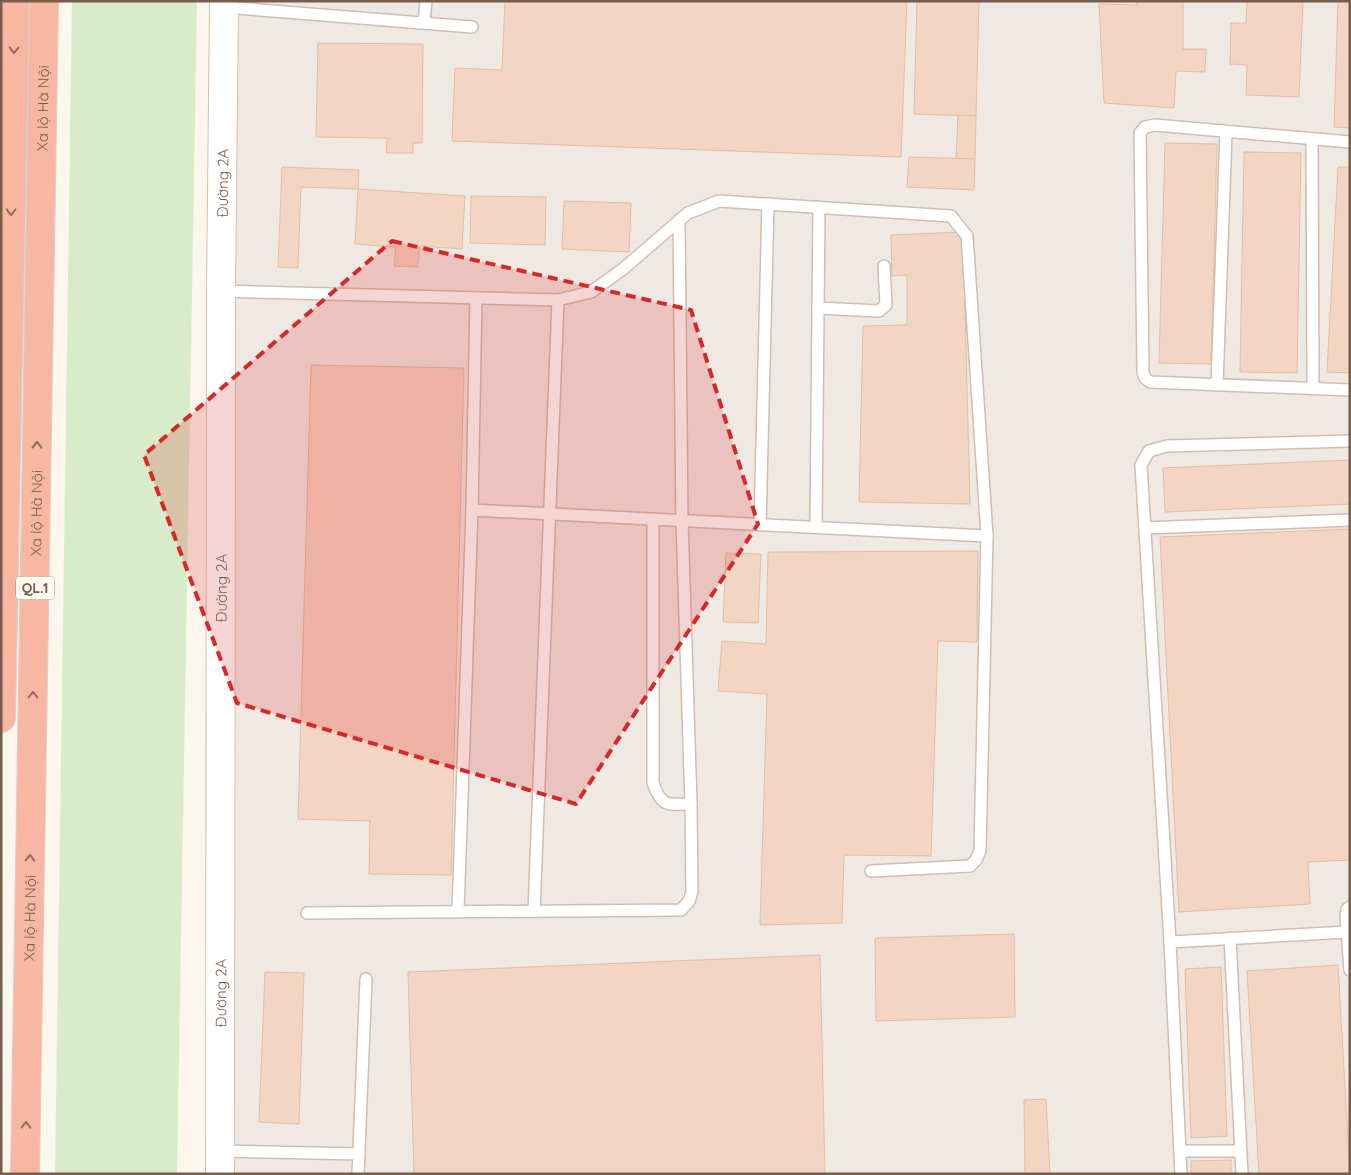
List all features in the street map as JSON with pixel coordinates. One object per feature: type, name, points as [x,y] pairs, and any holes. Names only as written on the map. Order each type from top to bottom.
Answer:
[{"type":"highway","name":"Xa lộ Hà Nội","points":[[1,718],[15,1]]},
{"type":"highway","name":"Xa lộ Hà Nội","points":[[25,1174],[44,1]]},
{"type":"street","name":"Đường 2A","points":[[220,1162],[221,291],[224,4]]},
{"type":"lane","points":[[424,22],[426,1]]},
{"type":"lane","points":[[224,4],[472,26]]},
{"type":"lane","points":[[1350,142],[1155,125],[1145,127],[1140,133],[1142,372],[1144,378],[1150,382],[1350,390]]},
{"type":"lane","points":[[1217,384],[1226,132]]},
{"type":"lane","points":[[1312,139],[1313,388]]},
{"type":"lane","points":[[221,291],[558,300],[591,292],[623,269],[688,212],[719,201],[951,216],[967,236],[987,536],[980,851],[976,860],[970,866],[871,871]]},
{"type":"lane","points":[[760,525],[768,204]]},
{"type":"lane","points":[[816,527],[820,207]]},
{"type":"lane","points":[[307,913],[681,910],[689,901],[692,892],[691,804],[682,521],[679,220]]},
{"type":"lane","points":[[818,308],[879,311],[886,305],[884,266]]},
{"type":"lane","points":[[458,912],[472,510],[476,298]]},
{"type":"lane","points":[[534,911],[558,300]]},
{"type":"lane","points":[[1181,1174],[1170,942],[1142,465],[1149,451],[1166,446],[1350,441]]},
{"type":"lane","points":[[472,510],[987,536]]},
{"type":"lane","points":[[653,519],[653,783],[658,798],[667,804],[691,804]]},
{"type":"lane","points":[[1145,528],[1350,520]]},
{"type":"lane","points":[[1350,908],[1347,909],[1346,916],[1350,970]]},
{"type":"lane","points":[[1170,942],[1348,932]]},
{"type":"lane","points":[[1230,938],[1242,1174]]},
{"type":"lane","points":[[358,1174],[366,979]]},
{"type":"lane","points":[[1180,1151],[1241,1151]]},
{"type":"lane","points":[[220,1162],[359,1154]]},
{"type":"highlighted area","points":[[392,241],[691,310],[758,524],[576,804],[237,703],[144,455]]},
{"type":"shaded area","points":[[239,1],[1350,1],[1350,1174],[234,1174],[236,292],[233,157]]},
{"type":"green space","points":[[72,1],[197,1],[177,1174],[55,1174]]},
{"type":"building","points":[[505,1],[907,1],[901,157],[452,141],[455,68],[502,70]]},
{"type":"building","points":[[917,1],[979,1],[976,116],[914,114]]},
{"type":"building","points":[[1137,1],[1183,1],[1183,49],[1206,49],[1205,72],[1176,71],[1174,108],[1104,103],[1099,4],[1137,5]]},
{"type":"building","points":[[1247,1],[1303,1],[1299,97],[1246,95],[1247,65],[1230,64],[1231,23],[1246,23]]},
{"type":"building","points":[[1338,1],[1350,1],[1350,128],[1334,127]]},
{"type":"building","points":[[318,43],[423,44],[422,143],[413,143],[413,153],[386,153],[387,138],[316,137]]},
{"type":"building","points":[[958,115],[976,116],[975,159],[956,159]]},
{"type":"building","points":[[1165,143],[1217,144],[1211,364],[1159,363]]},
{"type":"building","points":[[1244,152],[1301,153],[1297,373],[1240,372]]},
{"type":"building","points":[[909,157],[975,159],[974,190],[907,187]]},
{"type":"building","points":[[282,167],[359,170],[358,189],[301,187],[298,268],[278,267]]},
{"type":"building","points":[[1338,167],[1350,167],[1350,373],[1327,372]]},
{"type":"building","points":[[358,189],[465,196],[462,249],[420,246],[418,267],[394,266],[396,247],[355,244]]},
{"type":"building","points":[[471,196],[546,197],[545,245],[470,243]]},
{"type":"building","points":[[564,201],[631,203],[629,252],[562,249]]},
{"type":"building","points":[[963,232],[970,504],[859,502],[863,326],[907,325],[907,275],[892,276],[891,235]]},
{"type":"building","points":[[311,365],[464,368],[451,875],[369,874],[370,821],[298,819]]},
{"type":"building","points":[[1350,460],[1350,504],[1165,512],[1163,468]]},
{"type":"building","points":[[1350,529],[1350,860],[1308,862],[1310,904],[1179,912],[1160,537]]},
{"type":"building","points":[[978,551],[977,642],[938,641],[931,856],[844,855],[842,923],[760,925],[767,694],[718,691],[722,641],[766,644],[768,552]]},
{"type":"building","points":[[726,553],[761,554],[758,623],[723,622]]},
{"type":"building","points":[[1014,934],[1015,1017],[876,1021],[875,938]]},
{"type":"building","points":[[820,955],[825,1174],[414,1174],[408,972]]},
{"type":"building","points":[[1338,965],[1350,1174],[1259,1174],[1247,971]]},
{"type":"building","points":[[1221,967],[1227,1136],[1191,1138],[1185,969]]},
{"type":"building","points":[[265,972],[304,973],[299,1124],[259,1122]]},
{"type":"building","points":[[1046,1099],[1050,1174],[1025,1174],[1024,1100]]},
{"type":"building","points":[[1231,1160],[1231,1174],[1191,1174],[1191,1161]]}]
